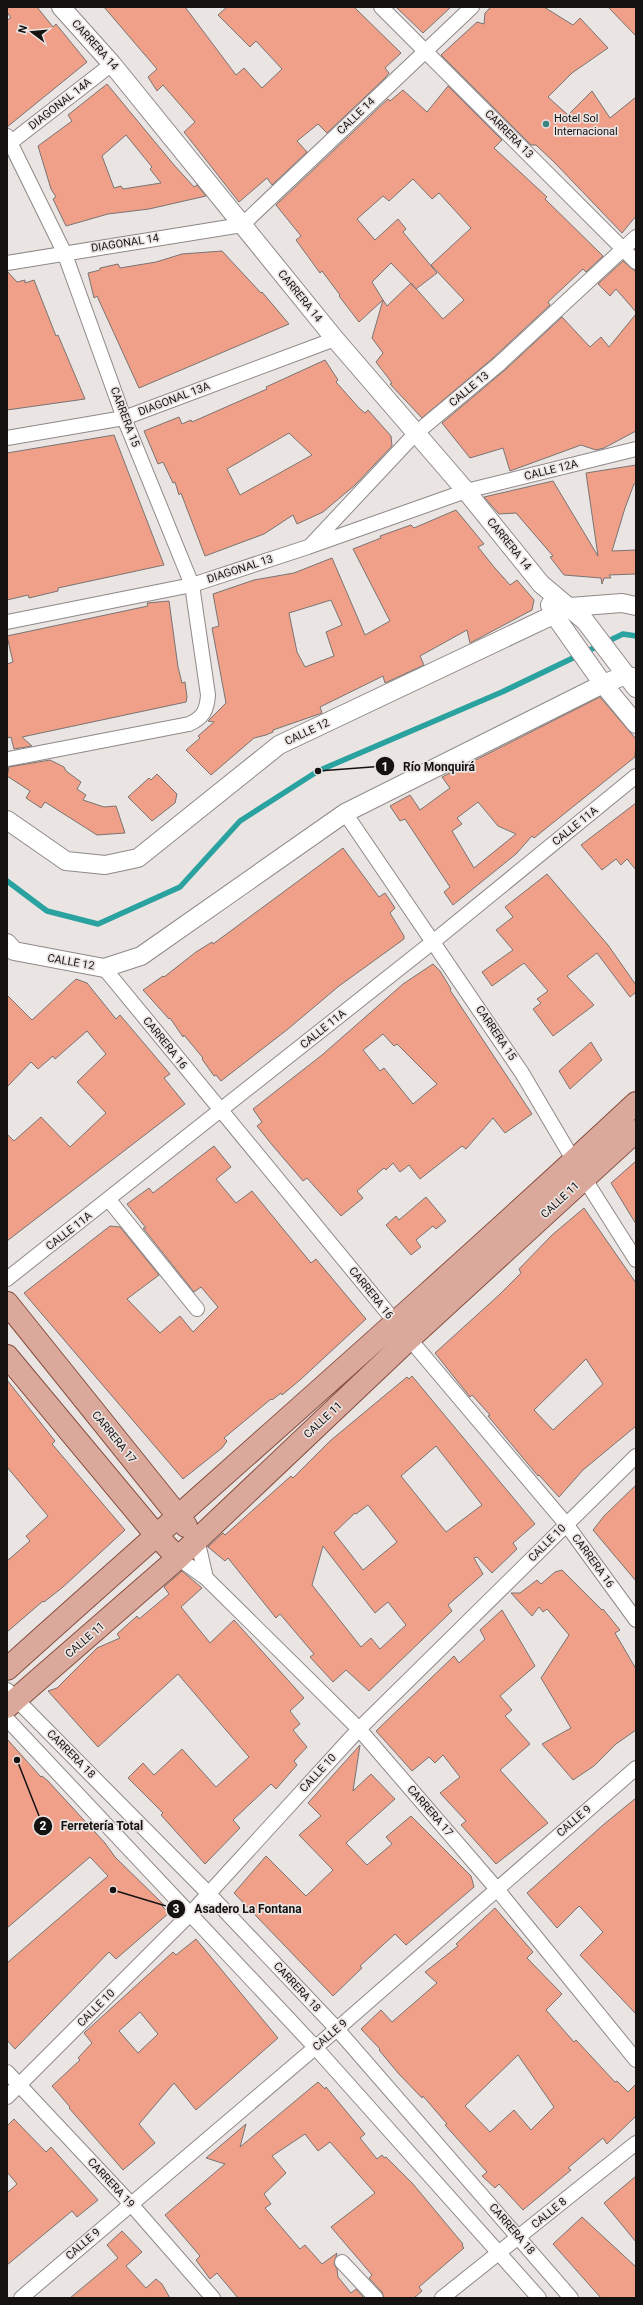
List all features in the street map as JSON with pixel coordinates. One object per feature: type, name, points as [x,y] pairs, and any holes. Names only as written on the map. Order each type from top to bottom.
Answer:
[{"type":"main road","name":"CALLE 11","points":[[7,1669],[177,1516],[402,1331],[579,1169],[636,1102]]},
{"type":"main road","name":"CALLE 11","points":[[579,1169],[636,1130]]},
{"type":"main road","name":"CARRERA 17","points":[[7,1303],[177,1516],[198,1539]]},
{"type":"main road","name":"CALLE 11","points":[[9,1704],[178,1558],[402,1331]]},
{"type":"main road","name":"CARRERA 17","points":[[7,1356],[156,1535],[178,1558]]},
{"type":"street","name":"CARRERA 14","points":[[61,7],[112,64],[335,339],[415,434],[466,491],[541,584],[599,678],[636,724]]},
{"type":"street","name":"CARRERA 13","points":[[381,7],[636,262]]},
{"type":"street","name":"CALLE 14","points":[[242,225],[424,50],[472,7]]},
{"type":"street","name":"DIAGONAL 14A","points":[[8,140],[112,64]]},
{"type":"street","name":"CARRERA 15","points":[[8,140],[64,252],[124,418],[192,585],[208,695],[207,707],[200,719],[189,724],[8,759]]},
{"type":"street","name":"DIAGONAL 14","points":[[7,263],[64,252],[242,225]]},
{"type":"street","name":"CALLE 13","points":[[308,547],[415,434],[499,364],[636,237]]},
{"type":"street","name":"DIAGONAL 13A","points":[[7,438],[124,418],[335,339]]},
{"type":"street","name":"CALLE 12A","points":[[466,491],[636,449]]},
{"type":"street","name":"DIAGONAL 13","points":[[7,622],[192,585],[308,547],[466,491]]},
{"type":"street","name":"CALLE 12","points":[[7,820],[66,861],[105,865],[138,858],[279,745],[563,618],[622,603],[636,606]]},
{"type":"street","name":"CARRERA 14","points":[[563,618],[585,621],[613,659],[633,680]]},
{"type":"street","name":"CALLE 12","points":[[10,951],[104,968],[141,956],[345,813],[599,678],[633,680]]},
{"type":"street","name":"CALLE 11A","points":[[7,1279],[109,1200],[434,941],[636,776]]},
{"type":"street","name":"CARRERA 15","points":[[345,813],[434,941],[522,1073],[579,1169],[636,1260]]},
{"type":"street","name":"CARRERA 16","points":[[104,968],[402,1331],[566,1524],[636,1620]]},
{"type":"street","points":[[109,1200],[197,1309]]},
{"type":"street","name":"CALLE 10","points":[[7,2097],[191,1913],[359,1729],[636,1456]]},
{"type":"street","points":[[198,1539],[206,1578]]},
{"type":"street","name":"CARRERA 17","points":[[178,1558],[206,1578],[359,1729],[496,1888],[636,2060]]},
{"type":"street","name":"CARRERA 18","points":[[9,1704],[208,1893],[337,2029],[520,2237],[571,2298]]},
{"type":"street","name":"CARRERA 18","points":[[9,1704],[191,1913],[315,2047],[498,2254],[539,2298]]},
{"type":"street","name":"CALLE 9","points":[[22,2298],[130,2203],[337,2029],[496,1888],[636,1768]]},
{"type":"street","name":"CARRERA 19","points":[[7,2072],[130,2203],[213,2298]]},
{"type":"street","name":"CALLE 8","points":[[442,2298],[636,2143]]},
{"type":"street","points":[[342,2262],[376,2298]]},
{"type":"building","points":[[7,7],[37,7],[53,27],[56,24],[87,62],[7,127],[7,20],[11,18],[7,12]]},
{"type":"building","points":[[104,7],[185,7],[236,75],[244,68],[262,88],[282,69],[256,41],[250,47],[218,15],[227,7],[354,7],[401,53],[385,68],[389,73],[384,79],[327,133],[318,124],[297,141],[307,152],[272,185],[267,178],[239,202],[184,132],[195,122],[163,85],[157,91],[148,77],[157,69]]},
{"type":"building","points":[[396,7],[451,7],[423,33]]},
{"type":"building","points":[[491,7],[544,7],[573,25],[580,18],[608,48],[572,73],[548,97],[568,115],[592,91],[610,118],[636,97],[636,216],[622,233],[555,163],[536,145],[531,145],[441,55],[477,22],[484,24],[485,13]]},
{"type":"building","points":[[608,7],[636,7],[636,36]]},
{"type":"building","points":[[107,84],[174,165],[194,187],[197,185],[206,196],[149,209],[108,214],[66,226],[53,199],[56,197],[51,189],[38,146],[72,121],[68,115]],"holes":[[[126,135],[152,167],[150,169],[161,183],[123,189],[121,186],[114,188],[102,156]]]},
{"type":"building","points":[[448,86],[502,140],[494,148],[547,197],[545,199],[603,256],[586,272],[583,269],[548,302],[550,305],[493,358],[422,418],[390,384],[392,383],[376,362],[383,353],[372,338],[383,300],[359,322],[322,271],[320,273],[296,240],[301,236],[276,205],[388,99],[390,101],[403,90],[427,112]],"holes":[[[413,179],[432,199],[439,193],[471,228],[431,265],[464,300],[443,319],[416,289],[437,273],[403,232],[406,229],[398,219],[375,240],[357,219],[383,196],[389,201]],[[391,263],[411,283],[387,306],[372,282]]]},
{"type":"building","points":[[222,251],[261,293],[262,292],[289,324],[139,388],[97,296],[94,298],[88,273],[100,270],[100,268],[118,264],[120,268],[156,262],[182,254]]},
{"type":"building","points":[[623,261],[636,272],[636,312],[616,289],[610,296],[598,284]]},
{"type":"building","points":[[7,271],[17,282],[25,280],[25,283],[34,280],[56,336],[58,335],[85,399],[7,410]]},
{"type":"building","points":[[636,314],[636,431],[604,448],[596,450],[581,445],[510,471],[503,448],[470,458],[442,423],[505,370],[562,317],[590,347],[601,337],[609,347]]},
{"type":"building","points":[[325,360],[338,380],[336,382],[359,408],[365,413],[368,410],[391,436],[392,446],[355,485],[323,512],[297,524],[293,515],[264,534],[205,556],[181,493],[179,495],[175,482],[173,483],[163,462],[158,464],[144,431],[179,417],[182,424],[191,420],[192,422],[267,389],[266,387]],"holes":[[[289,433],[312,455],[240,495],[227,469]]]},
{"type":"building","points":[[114,435],[164,565],[58,588],[58,591],[29,598],[28,595],[7,600],[7,453]]},
{"type":"building","points":[[636,465],[636,484],[634,484],[625,508],[612,551],[636,550],[636,574],[609,575],[611,578],[604,578],[602,584],[601,578],[564,575],[550,557],[553,556],[516,513],[499,514],[484,497],[553,481],[598,556],[586,473]]},
{"type":"building","points":[[456,510],[484,544],[478,547],[494,567],[510,585],[517,580],[534,600],[532,610],[470,643],[467,630],[420,656],[424,665],[385,683],[383,676],[320,707],[322,713],[273,730],[273,732],[266,735],[254,738],[211,775],[186,750],[200,738],[198,736],[214,722],[208,721],[226,703],[212,628],[219,626],[213,594],[254,580],[294,573],[332,558],[365,635],[390,621],[353,549],[381,538],[380,536],[411,525],[414,528]],"holes":[[[331,600],[342,625],[326,632],[334,656],[305,667],[297,652],[289,613]]]},
{"type":"building","points":[[169,601],[178,667],[182,683],[185,682],[187,697],[186,702],[22,737],[32,746],[14,749],[11,737],[7,738],[7,664],[13,662],[7,636],[148,606],[147,603]]},
{"type":"building","points":[[600,697],[636,739],[635,757],[534,838],[532,836],[516,854],[453,905],[444,892],[450,887],[405,819],[400,821],[390,806],[410,795],[420,810],[450,788],[442,777]],"holes":[[[478,802],[498,826],[516,834],[474,868],[452,831],[462,824],[457,818]]]},
{"type":"building","points":[[50,760],[64,767],[66,771],[81,782],[77,789],[86,795],[83,800],[104,807],[116,806],[125,833],[97,835],[45,802],[41,808],[26,798],[30,791],[7,776],[9,767]]},
{"type":"building","points":[[157,774],[177,794],[175,803],[152,821],[128,797],[149,778],[151,780]]},
{"type":"building","points":[[636,803],[636,870],[627,859],[621,865],[616,859],[602,870],[581,845]]},
{"type":"building","points":[[343,848],[379,897],[385,893],[395,908],[390,913],[404,936],[404,939],[339,986],[288,1029],[221,1081],[216,1075],[214,1076],[202,1059],[203,1058],[184,1035],[183,1037],[170,1018],[169,1019],[143,990],[163,976],[164,977],[196,952],[212,942],[213,944]]},
{"type":"building","points":[[547,874],[608,945],[636,985],[636,992],[630,997],[597,953],[567,976],[594,1005],[553,1036],[533,1009],[541,1003],[537,999],[548,991],[524,963],[492,986],[482,972],[513,950],[496,930],[513,917],[505,907]]},
{"type":"building","points":[[433,964],[440,971],[451,989],[450,990],[532,1114],[505,1133],[493,1118],[466,1149],[462,1146],[420,1179],[409,1165],[400,1172],[393,1163],[386,1170],[384,1168],[357,1191],[363,1198],[341,1216],[307,1178],[303,1181],[273,1146],[257,1126],[262,1122],[253,1109],[322,1055],[403,984]],"holes":[[[383,1034],[394,1046],[397,1044],[437,1084],[413,1104],[384,1068],[380,1071],[363,1050]]]},
{"type":"building","points":[[76,979],[87,983],[116,1019],[120,1015],[170,1074],[164,1078],[185,1104],[7,1241],[7,1134],[14,1141],[41,1117],[70,1147],[106,1113],[77,1082],[106,1054],[87,1031],[55,1059],[53,1056],[38,1069],[31,1062],[7,1087],[7,995],[32,1020]]},
{"type":"building","points":[[591,1042],[602,1060],[570,1089],[559,1071]]},
{"type":"building","points":[[214,1146],[231,1167],[216,1179],[236,1203],[252,1191],[311,1263],[316,1259],[366,1319],[300,1380],[282,1395],[281,1393],[272,1400],[271,1399],[224,1438],[227,1441],[222,1448],[183,1479],[24,1293],[110,1226],[120,1227],[159,1275],[127,1299],[160,1333],[180,1316],[193,1332],[218,1307],[201,1287],[194,1292],[143,1228],[146,1228],[127,1204],[149,1188],[153,1193]]},
{"type":"building","points":[[636,1161],[636,1224],[611,1183]]},
{"type":"building","points":[[426,1197],[446,1221],[436,1229],[433,1226],[416,1240],[421,1247],[411,1255],[386,1225],[396,1216],[399,1220]]},
{"type":"building","points":[[584,1208],[636,1283],[636,1426],[583,1470],[559,1497],[539,1475],[538,1476],[488,1416],[490,1415],[472,1395],[470,1397],[435,1353],[521,1273],[519,1269],[552,1235]],"holes":[[[586,1359],[603,1384],[553,1430],[534,1410]]]},
{"type":"building","points":[[412,1376],[535,1524],[513,1543],[517,1549],[492,1573],[477,1557],[474,1558],[483,1574],[448,1605],[452,1611],[369,1691],[346,1670],[333,1682],[310,1657],[314,1654],[280,1614],[276,1618],[228,1558],[225,1561],[208,1547],[223,1533],[225,1535],[291,1476],[293,1478],[330,1441],[407,1377],[409,1379]],"holes":[[[436,1446],[482,1505],[446,1532],[401,1476]],[[368,1505],[397,1542],[363,1570],[334,1533],[355,1513],[356,1514]],[[323,1546],[375,1613],[388,1602],[406,1625],[380,1649],[371,1638],[361,1647],[312,1585]]]},
{"type":"building","points":[[7,1380],[55,1441],[52,1444],[125,1530],[63,1587],[44,1602],[43,1601],[7,1632],[7,1561],[30,1541],[26,1536],[48,1516],[7,1467]]},
{"type":"building","points":[[636,1485],[636,1581],[593,1530],[604,1516]]},
{"type":"building","points":[[562,1570],[602,1610],[603,1609],[620,1630],[615,1633],[636,1669],[636,1730],[616,1744],[594,1766],[573,1780],[542,1744],[571,1728],[541,1678],[569,1635],[547,1609],[543,1612],[539,1607],[532,1616],[511,1593],[520,1593],[537,1580],[541,1584],[555,1572]]},
{"type":"building","points":[[182,1571],[202,1588],[181,1607],[210,1643],[234,1620],[304,1698],[290,1711],[300,1724],[293,1730],[307,1747],[294,1761],[297,1765],[276,1789],[271,1784],[233,1820],[240,1828],[205,1864],[161,1815],[163,1813],[128,1778],[143,1763],[154,1775],[182,1749],[216,1787],[249,1757],[178,1674],[98,1747],[48,1691],[57,1688],[97,1648],[120,1638],[117,1634],[137,1616],[139,1619],[169,1594],[164,1587]]},
{"type":"building","points":[[502,1610],[535,1666],[500,1696],[512,1710],[505,1716],[530,1744],[500,1770],[548,1823],[496,1864],[461,1825],[466,1821],[440,1793],[460,1777],[443,1755],[435,1763],[429,1757],[412,1771],[376,1731],[454,1656],[459,1663],[485,1639],[480,1630]]},
{"type":"building","points":[[7,1739],[41,1777],[42,1776],[48,1781],[105,1843],[115,1857],[163,1904],[162,1906],[169,1913],[116,1959],[109,1952],[15,2049],[7,2040],[7,1963],[108,1876],[90,1857],[7,1928]]},
{"type":"building","points":[[360,1745],[353,1791],[371,1774],[395,1799],[346,1843],[367,1865],[392,1844],[386,1837],[411,1816],[471,1876],[474,1887],[406,1945],[395,1934],[360,1966],[362,1968],[333,1996],[234,1893],[266,1856],[306,1896],[333,1870],[299,1835],[321,1816],[308,1803]]},
{"type":"building","points":[[636,1798],[636,2014],[580,1955],[603,1932],[579,1906],[557,1928],[527,1893],[603,1825]]},
{"type":"building","points":[[495,1908],[533,1952],[527,1958],[562,1994],[546,2010],[574,2042],[576,2040],[615,2082],[617,2081],[628,2092],[636,2084],[636,2116],[607,2144],[603,2138],[568,2168],[571,2170],[523,2210],[499,2184],[495,2188],[482,2176],[487,2172],[445,2125],[447,2124],[423,2096],[422,2098],[398,2073],[379,2050],[380,2049],[361,2029],[381,2010],[392,2022],[437,1983],[425,1972],[458,1946],[456,1944]],"holes":[[[518,2055],[554,2107],[531,2130],[514,2110],[490,2132],[465,2106]]]},
{"type":"building","points":[[196,1939],[278,2038],[196,2110],[174,2083],[139,2124],[155,2143],[123,2170],[69,2108],[70,2107],[52,2086],[80,2060],[78,2058],[92,2043],[84,2033],[173,1952],[176,1955]],"holes":[[[140,2012],[158,2034],[138,2053],[119,2031]]]},
{"type":"building","points":[[318,2082],[325,2089],[326,2087],[365,2134],[360,2138],[377,2159],[382,2155],[384,2158],[386,2157],[413,2184],[463,2244],[462,2245],[464,2248],[419,2287],[422,2291],[414,2298],[384,2298],[382,2292],[369,2278],[372,2275],[331,2227],[375,2193],[330,2142],[318,2151],[305,2134],[272,2156],[286,2173],[264,2194],[271,2204],[265,2208],[300,2249],[305,2245],[322,2264],[337,2253],[334,2264],[337,2269],[338,2277],[351,2293],[356,2289],[364,2298],[238,2298],[217,2273],[210,2279],[196,2260],[200,2256],[165,2215],[225,2164],[206,2158],[246,2124],[240,2147]]},
{"type":"building","points":[[14,2119],[46,2152],[51,2147],[98,2200],[77,2217],[72,2211],[7,2265],[7,2193],[17,2184],[7,2172],[7,2126]]},
{"type":"building","points":[[636,2176],[636,2242],[604,2203]]},
{"type":"building","points":[[582,2217],[636,2267],[636,2298],[601,2298],[553,2244]]},
{"type":"building","points":[[122,2231],[142,2252],[126,2266],[146,2288],[156,2279],[162,2284],[170,2298],[70,2298],[118,2258],[107,2245]]},
{"type":"waterway","points":[[7,881],[47,911],[98,924],[180,887],[240,821],[318,771],[502,692],[623,634],[636,636]]},
{"type":"place","name":"Hotel Sol Internacional","points":[[546,124]]},
{"type":"place","name":"Río Monquirá","points":[[318,771]]},
{"type":"place","name":"Ferretería Total","points":[[17,1760]]},
{"type":"place","name":"Asadero La Fontana","points":[[113,1890]]}]
